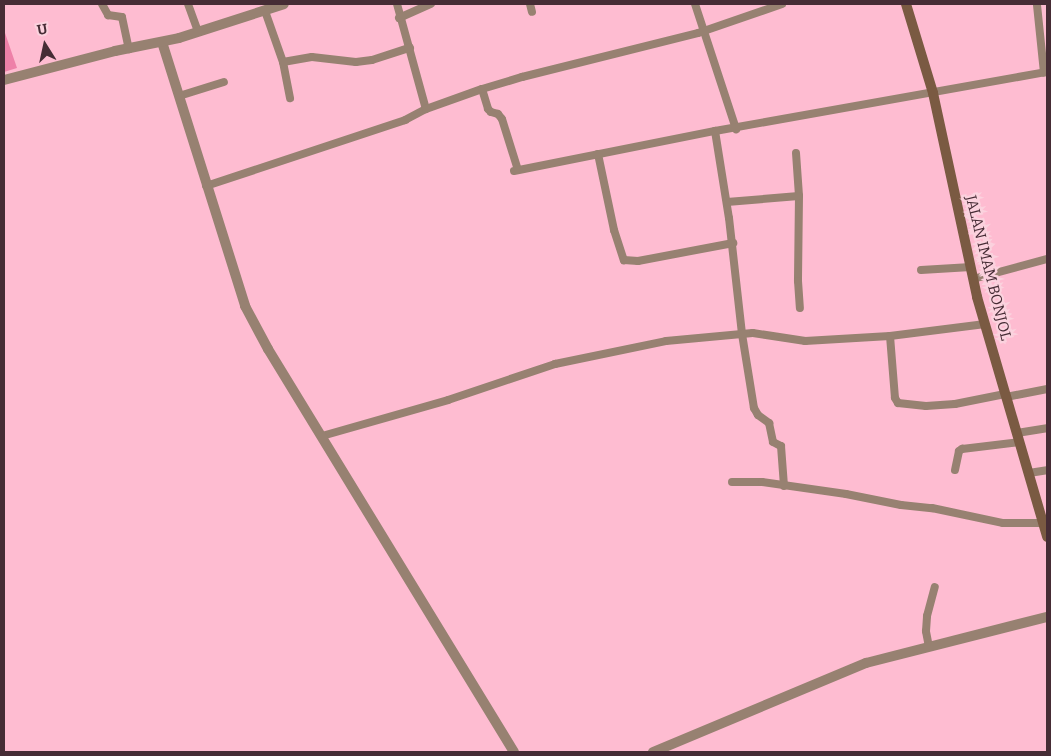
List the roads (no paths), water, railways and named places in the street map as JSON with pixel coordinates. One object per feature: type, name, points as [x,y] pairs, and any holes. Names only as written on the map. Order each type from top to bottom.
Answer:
[{"type":"main road","name":"JALAN IMAM BONJOL","points":[[906,4],[933,93],[973,278],[1018,438],[1046,523],[1047,537]]},
{"type":"street","points":[[102,4],[108,14],[122,17],[132,48]]},
{"type":"street","points":[[188,4],[198,31]]},
{"type":"street","points":[[4,80],[115,51],[158,43],[262,9],[284,4]]},
{"type":"street","points":[[397,4],[399,18],[410,48],[426,109]]},
{"type":"street","points":[[399,18],[431,4]]},
{"type":"street","points":[[695,4],[736,129]]},
{"type":"street","points":[[206,186],[404,120],[426,109],[482,89],[703,32],[782,4]]},
{"type":"street","points":[[482,89],[488,109],[498,114],[502,119],[516,171],[715,131],[736,129],[1046,72],[1037,5]]},
{"type":"street","points":[[262,9],[283,62],[290,98]]},
{"type":"street","points":[[158,43],[179,96],[245,306],[268,349],[514,752]]},
{"type":"street","points":[[283,62],[312,57],[356,62],[372,60],[410,48]]},
{"type":"street","points":[[179,96],[224,82]]},
{"type":"street","points":[[715,131],[733,242],[742,334],[755,411],[769,422],[772,440],[780,446],[784,486]]},
{"type":"street","points":[[796,153],[799,196],[798,281],[800,308]]},
{"type":"street","points":[[598,154],[614,230],[624,260],[638,261],[733,242]]},
{"type":"street","points":[[727,202],[799,196]]},
{"type":"street","points":[[973,278],[1047,260]]},
{"type":"street","points":[[921,270],[971,267]]},
{"type":"street","points":[[322,436],[448,400],[555,364],[666,341],[753,333],[805,341],[890,336],[986,324]]},
{"type":"street","points":[[890,336],[895,398],[898,403],[926,406],[955,404],[1047,389]]},
{"type":"street","points":[[955,470],[959,451],[962,449],[1018,438],[1047,428]]},
{"type":"street","points":[[1029,473],[1047,470]]},
{"type":"street","points":[[732,482],[762,482],[932,508],[1003,524],[1046,523]]},
{"type":"street","points":[[929,647],[926,631],[927,616],[935,587]]},
{"type":"street","points":[[654,752],[866,663],[1047,617]]}]
